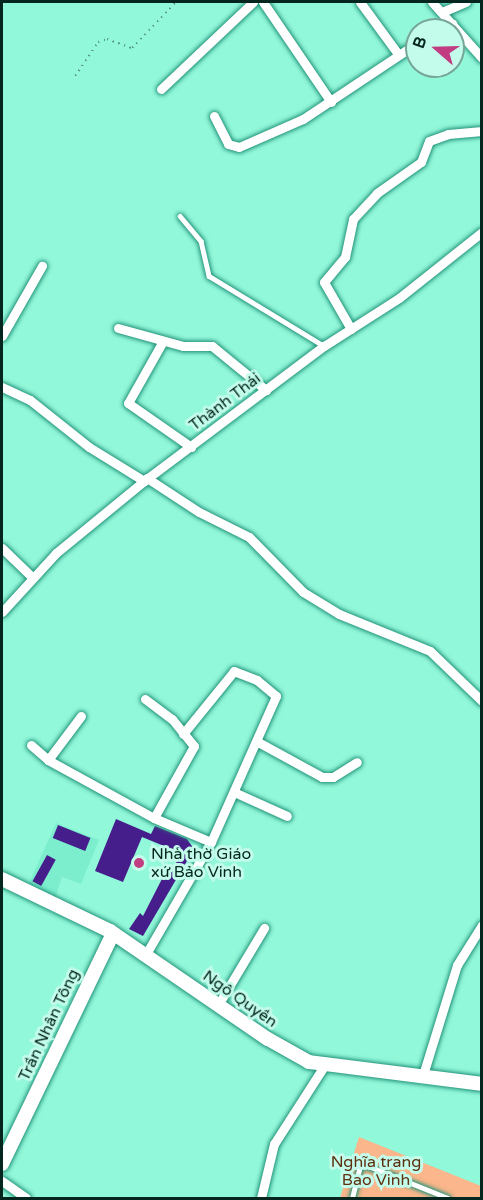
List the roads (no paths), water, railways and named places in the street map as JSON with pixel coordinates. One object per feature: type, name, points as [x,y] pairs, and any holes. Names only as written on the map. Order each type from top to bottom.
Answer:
[{"type":"street","points":[[160,88],[253,2]]},
{"type":"street","points":[[263,2],[331,102]]},
{"type":"street","points":[[360,2],[398,54]]},
{"type":"street","points":[[432,2],[447,18]]},
{"type":"street","points":[[442,12],[466,2]]},
{"type":"street","points":[[465,39],[482,58]]},
{"type":"street","points":[[214,116],[228,144],[239,147],[279,131],[331,102],[405,50]]},
{"type":"street","points":[[351,328],[324,282],[345,257],[353,219],[377,193],[421,162],[429,141],[448,134],[482,131]]},
{"type":"street","name":"Thành Thái","points":[[3,607],[70,540],[146,480],[324,346],[399,298],[482,232]]},
{"type":"street","points":[[2,336],[42,266]]},
{"type":"street","points":[[118,328],[183,346],[212,346],[266,390]]},
{"type":"street","points":[[163,341],[128,403],[191,447]]},
{"type":"street","points":[[2,387],[30,400],[89,447],[199,513],[249,537],[303,592],[339,614],[430,651],[482,701]]},
{"type":"street","points":[[2,548],[32,577]]},
{"type":"street","points":[[146,954],[211,842],[277,700],[257,680],[240,671],[229,676],[183,734]]},
{"type":"street","points":[[145,699],[183,734],[194,748],[154,818]]},
{"type":"street","points":[[48,760],[81,716]]},
{"type":"street","points":[[258,742],[322,777],[333,777],[357,762]]},
{"type":"street","points":[[31,745],[48,760],[154,818],[211,842]]},
{"type":"street","points":[[234,792],[286,816]]},
{"type":"street","name":"Ngô Quyền","points":[[2,879],[113,933],[294,1054],[324,1066],[482,1084]]},
{"type":"street","points":[[422,1078],[457,965],[482,924]]},
{"type":"street","points":[[219,1005],[264,928]]},
{"type":"street","name":"Trần Nhân Tông","points":[[2,1164],[113,933]]},
{"type":"street","points":[[261,1198],[274,1144],[324,1066]]},
{"type":"street","points":[[2,1181],[26,1198]]},
{"type":"lane","points":[[180,216],[201,241],[209,276],[324,346]]},
{"type":"lane","points":[[352,1198],[360,1167],[366,1165],[448,1198]]},
{"type":"place","name":"Nhà thờ Giáo xứ Bảo Vinh","points":[[139,863]]},
{"type":"park label","name":"Nghĩa trang Bao Vinh","points":[[376,1171]]}]
